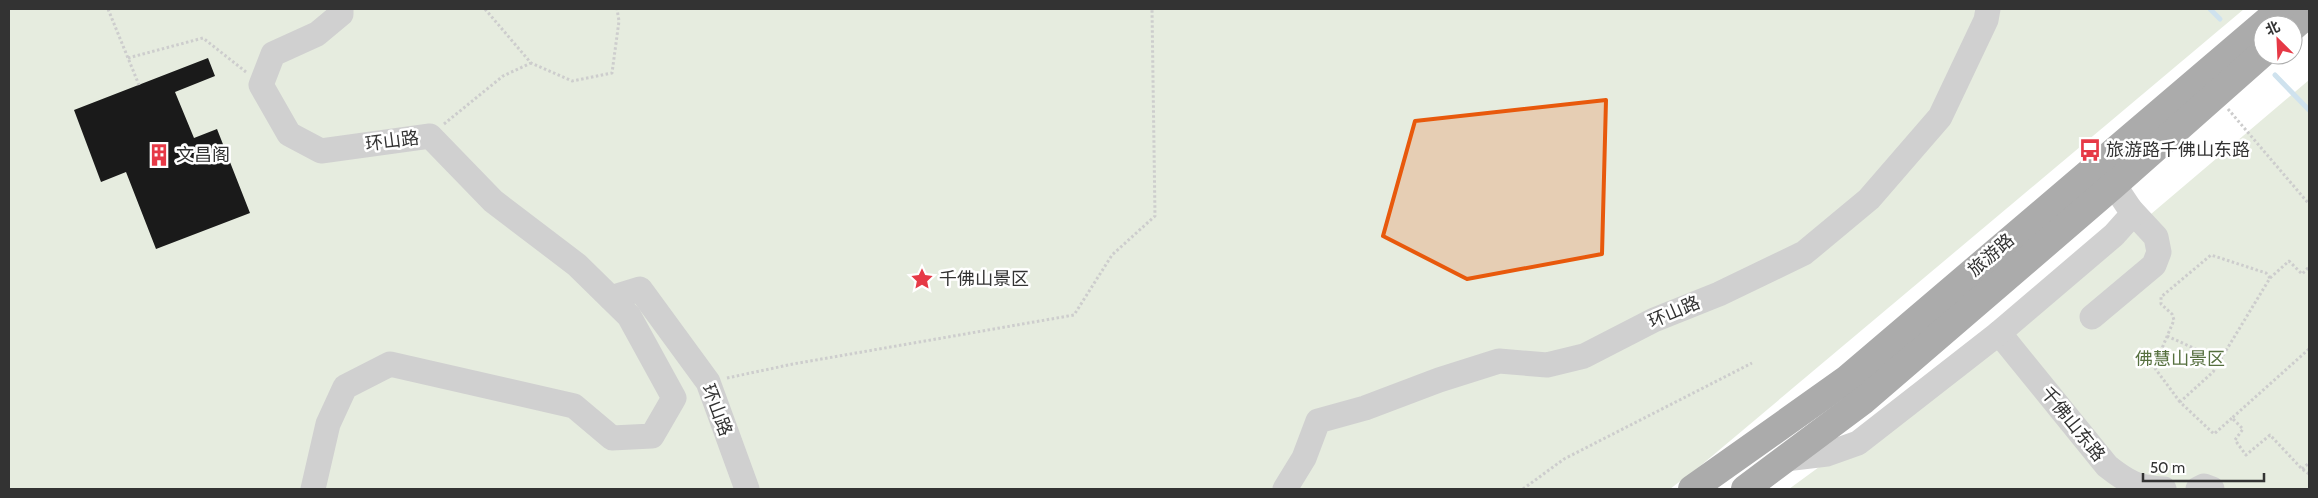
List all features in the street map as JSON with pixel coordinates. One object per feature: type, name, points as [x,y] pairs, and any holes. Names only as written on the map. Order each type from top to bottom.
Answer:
[{"type":"main road","name":"旅游路","points":[[1692,489],[1847,379],[2298,14]]},
{"type":"main road","name":"旅游路","points":[[1746,489],[1864,400],[2114,186],[2253,62]]},
{"type":"lane","points":[[261,85],[273,54],[317,34],[341,14],[341,9]]},
{"type":"lane","name":"环山路","points":[[1284,489],[1304,458],[1318,421],[1365,408],[1499,360],[1547,365],[1584,356],[1654,320],[1718,294],[1804,253],[1869,198],[1940,117],[1986,20],[1988,9]]},
{"type":"lane","name":"环山路","points":[[261,85],[289,134],[321,151],[430,136],[493,201],[577,265],[629,316],[674,398],[652,436],[612,438],[574,406],[390,364],[345,387],[328,424]]},
{"type":"lane","points":[[2092,317],[2154,265],[2159,252],[2156,237],[2130,209],[2114,186]]},
{"type":"lane","points":[[1785,459],[1827,454],[1858,443],[2005,327],[2114,235],[2131,216],[2130,209]]},
{"type":"lane","name":"环山路","points":[[611,298],[640,289],[708,382],[747,489]]},
{"type":"lane","points":[[2005,327],[2100,432]]},
{"type":"lane","name":"千佛山东路","points":[[2005,327],[2107,466],[2125,481],[2150,488],[2164,489]]},
{"type":"lane","points":[[313,489],[328,424]]},
{"type":"lane","points":[[328,424],[338,452],[332,489]]},
{"type":"lane","points":[[2198,489],[2204,486],[2212,489]]},
{"type":"path","points":[[108,9],[139,85]]},
{"type":"path","points":[[485,9],[531,63],[572,81],[612,73],[619,21],[616,9]]},
{"type":"path","points":[[708,382],[793,364],[1074,315],[1112,255],[1155,216],[1152,9]]},
{"type":"path","points":[[128,58],[203,38],[261,85]]},
{"type":"path","points":[[430,136],[503,76],[531,63]]},
{"type":"path","points":[[2216,95],[2309,204]]},
{"type":"path","points":[[2270,278],[2266,273],[2211,255],[2161,296],[2161,304],[2172,314],[2174,320],[2154,367],[2180,402],[2214,434],[2309,349]]},
{"type":"path","points":[[2180,402],[2213,372],[2270,278],[2289,261],[2302,274],[2309,268]]},
{"type":"path","points":[[2167,336],[2220,360]]},
{"type":"path","points":[[1523,489],[1564,459],[1752,363]]},
{"type":"path","points":[[2232,418],[2243,430],[2235,440],[2246,455],[2270,435],[2309,474]]},
{"type":"path","points":[[2302,469],[2309,463]]},
{"type":"highlighted area","points":[[1606,100],[1602,254],[1467,279],[1383,236],[1415,121]]},
{"type":"green space","name":"千佛山景区","points":[[9,9],[2244,9],[1699,467],[1670,489],[9,489]]},
{"type":"green space","name":"佛慧山景区","points":[[2309,80],[2309,489],[1789,489],[2065,287]]},
{"type":"building","name":"文昌阁","points":[[208,58],[215,76],[175,92],[194,138],[217,129],[250,213],[156,249],[126,172],[101,182],[74,110]]},
{"type":"waterway","points":[[2210,9],[2220,19]]},
{"type":"waterway","points":[[2275,75],[2309,110]]},
{"type":"place","name":"旅游路千佛山东路","points":[[2090,150]]},
{"type":"place","name":"文昌阁","points":[[159,155]]},
{"type":"place","name":"千佛山景区","points":[[922,279]]}]
